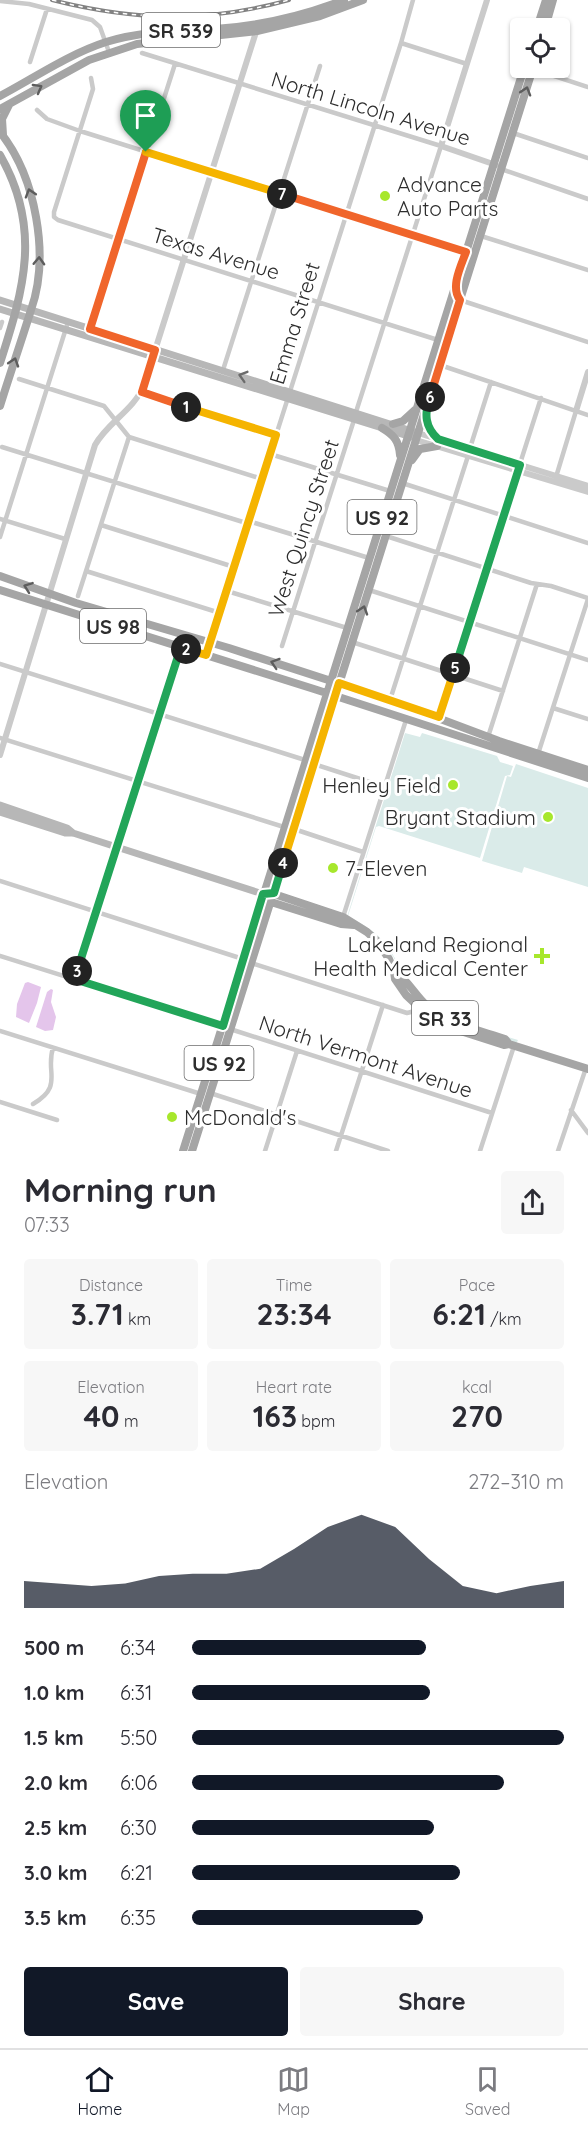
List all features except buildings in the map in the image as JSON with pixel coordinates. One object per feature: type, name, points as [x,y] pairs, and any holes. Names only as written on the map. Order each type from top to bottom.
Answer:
[{"type":"main road","name":"SR 539","points":[[0,96],[83,51],[106,42],[149,33],[257,28],[344,0]]},
{"type":"main road","name":"SR 539","points":[[0,109],[68,71],[109,52],[156,40],[218,37],[320,16],[363,0]]},
{"type":"main road","points":[[540,18],[546,0]]},
{"type":"main road","points":[[548,18],[554,0]]},
{"type":"main road","name":"US 92","points":[[247,961],[273,898],[408,466],[416,409],[521,78]]},
{"type":"main road","name":"US 92","points":[[183,1151],[205,1094],[226,1028],[247,961],[263,894],[390,491],[401,459],[426,409],[529,78]]},
{"type":"main road","points":[[0,406],[30,314],[38,270],[38,227],[33,202],[24,175],[1,133],[2,119],[10,103]]},
{"type":"main road","points":[[0,155],[18,195],[24,230],[25,261],[17,310],[0,363]]},
{"type":"main road","points":[[456,282],[457,296],[460,300]]},
{"type":"main road","points":[[0,300],[17,310],[67,326],[88,337],[223,370],[289,396]]},
{"type":"main road","points":[[0,309],[17,310]]},
{"type":"main road","points":[[67,326],[90,329],[154,354],[355,416],[393,424],[413,435]]},
{"type":"main road","points":[[393,424],[403,421],[416,409]]},
{"type":"main road","points":[[408,466],[420,449],[438,443],[428,428],[426,409]]},
{"type":"main road","points":[[355,416],[393,435],[400,447],[401,459]]},
{"type":"main road","points":[[382,428],[413,435]]},
{"type":"main road","name":"US 98","points":[[0,576],[148,626],[339,683],[439,717],[488,737],[588,770]]},
{"type":"main road","name":"US 98","points":[[0,590],[588,778]]},
{"type":"main road","points":[[391,715],[404,715],[473,738],[488,737]]},
{"type":"main road","points":[[0,806],[67,828],[73,833]]},
{"type":"main road","points":[[0,812],[263,894]]},
{"type":"main road","name":"SR 33","points":[[263,894],[341,924],[356,926]]},
{"type":"main road","name":"SR 33","points":[[273,898],[343,917],[377,941],[394,971],[394,979],[406,995],[422,1010],[448,1027],[587,1069]]},
{"type":"main road","name":"SR 33","points":[[394,971],[401,975],[412,990],[435,1012],[451,1021],[506,1039],[512,1045]]},
{"type":"main road","name":"US 92","points":[[192,1151],[210,1066],[226,1028]]},
{"type":"street","name":"Emma Street","points":[[206,655],[413,0]]},
{"type":"street","name":"West Quincy Street","points":[[282,646],[487,0]]},
{"type":"street","points":[[0,2],[29,4],[92,20],[100,27],[109,52]]},
{"type":"street","points":[[30,62],[47,9]]},
{"type":"street","points":[[0,755],[2,738],[26,673],[85,474],[98,440],[142,392],[257,28]]},
{"type":"street","points":[[401,43],[467,64]]},
{"type":"street","name":"North Lincoln Avenue","points":[[142,53],[494,163],[509,173],[588,199]]},
{"type":"street","points":[[88,337],[175,64]]},
{"type":"street","points":[[223,370],[320,66]]},
{"type":"street","points":[[80,131],[93,89],[91,78]]},
{"type":"street","points":[[561,78],[588,87]]},
{"type":"street","points":[[37,110],[46,119],[80,131],[466,252]]},
{"type":"street","name":"Texas Avenue","points":[[80,131],[54,212],[54,217],[58,220],[438,340]]},
{"type":"street","points":[[513,134],[588,158]]},
{"type":"street","points":[[481,236],[588,270]]},
{"type":"street","points":[[460,300],[588,342]]},
{"type":"street","points":[[0,328],[2,322]]},
{"type":"street","points":[[0,537],[3,520],[67,326]]},
{"type":"street","points":[[440,365],[588,415]]},
{"type":"street","points":[[555,479],[588,372]]},
{"type":"street","points":[[19,379],[104,406],[129,437],[262,479]]},
{"type":"street","points":[[470,448],[491,382]]},
{"type":"street","points":[[142,392],[276,435]]},
{"type":"street","points":[[439,717],[541,398]]},
{"type":"street","points":[[413,435],[468,456],[519,468],[588,492]]},
{"type":"street","points":[[78,596],[129,437]]},
{"type":"street","points":[[438,443],[470,448],[519,468]]},
{"type":"street","points":[[2,447],[85,474],[369,558]]},
{"type":"street","points":[[270,454],[390,491]]},
{"type":"street","points":[[390,700],[468,456]]},
{"type":"street","points":[[555,479],[588,486]]},
{"type":"street","points":[[402,483],[588,543]]},
{"type":"street","points":[[3,520],[65,539]]},
{"type":"street","points":[[101,525],[234,567]]},
{"type":"street","points":[[386,536],[588,599],[538,754]]},
{"type":"street","points":[[86,572],[220,613]]},
{"type":"street","points":[[488,737],[537,584]]},
{"type":"street","points":[[369,590],[588,660]]},
{"type":"street","points":[[227,591],[347,628]]},
{"type":"street","points":[[352,642],[503,691]]},
{"type":"street","points":[[74,979],[181,647]]},
{"type":"street","points":[[0,664],[305,760]]},
{"type":"street","points":[[553,708],[588,719]]},
{"type":"street","points":[[343,917],[406,720]]},
{"type":"street","points":[[2,738],[284,827]]},
{"type":"street","points":[[314,764],[385,787]]},
{"type":"street","points":[[294,829],[363,852]]},
{"type":"street","points":[[0,881],[402,1012],[422,1010]]},
{"type":"street","name":"North Vermont Avenue","points":[[0,956],[492,1113]]},
{"type":"street","points":[[402,1012],[409,1003],[406,995]]},
{"type":"street","points":[[336,1151],[383,1005]]},
{"type":"street","points":[[0,1031],[388,1151]]},
{"type":"street","points":[[480,1151],[512,1045]]},
{"type":"street","points":[[33,1104],[43,1098],[51,1084],[53,1048]]},
{"type":"street","points":[[265,1151],[297,1051]]},
{"type":"street","points":[[558,1151],[587,1069]]},
{"type":"street","points":[[0,1102],[57,1120]]},
{"type":"street","points":[[572,1110],[588,1133]]},
{"type":"shaded area","name":"Henley Field","points":[[405,733],[420,737],[422,733],[497,756],[500,762],[513,766],[510,775],[505,776],[480,858],[379,826],[376,827],[348,916],[370,929],[382,940],[389,949],[412,985],[429,1002],[456,1019],[462,1016],[469,1019],[473,1026],[518,1040],[516,1044],[451,1022],[407,985],[393,956],[347,917]]},
{"type":"shaded area","points":[[516,764],[588,788],[588,887],[524,867],[522,873],[482,861],[507,776],[511,777]]},
{"type":"shaded area","points":[[25,983],[41,987],[29,1023],[16,1017],[17,1004]]},
{"type":"shaded area","points":[[53,990],[51,1002],[56,1017],[53,1030],[45,1031],[36,1027],[47,992]]},
{"type":"railway","points":[[52,0],[112,12],[170,16],[229,13],[289,0]]},
{"type":"place","name":"Advance Auto Parts","points":[[385,196]]},
{"type":"place","name":"Henley Field","points":[[453,785]]},
{"type":"place","name":"Bryant Stadium","points":[[548,817]]},
{"type":"place","name":"7-Eleven","points":[[333,868]]},
{"type":"place","name":"Lakeland Regional Health Medical Center","points":[[542,956]]},
{"type":"place","name":"McDonald's","points":[[172,1117]]},
{"type":"route","points":[[146,152],[466,252],[456,282],[457,296],[460,300],[426,409],[428,425],[438,439],[520,465],[439,717],[339,683],[274,893],[263,894],[223,1026],[74,979],[181,647],[206,655],[276,435],[142,392],[155,350],[90,329],[146,152]]}]
